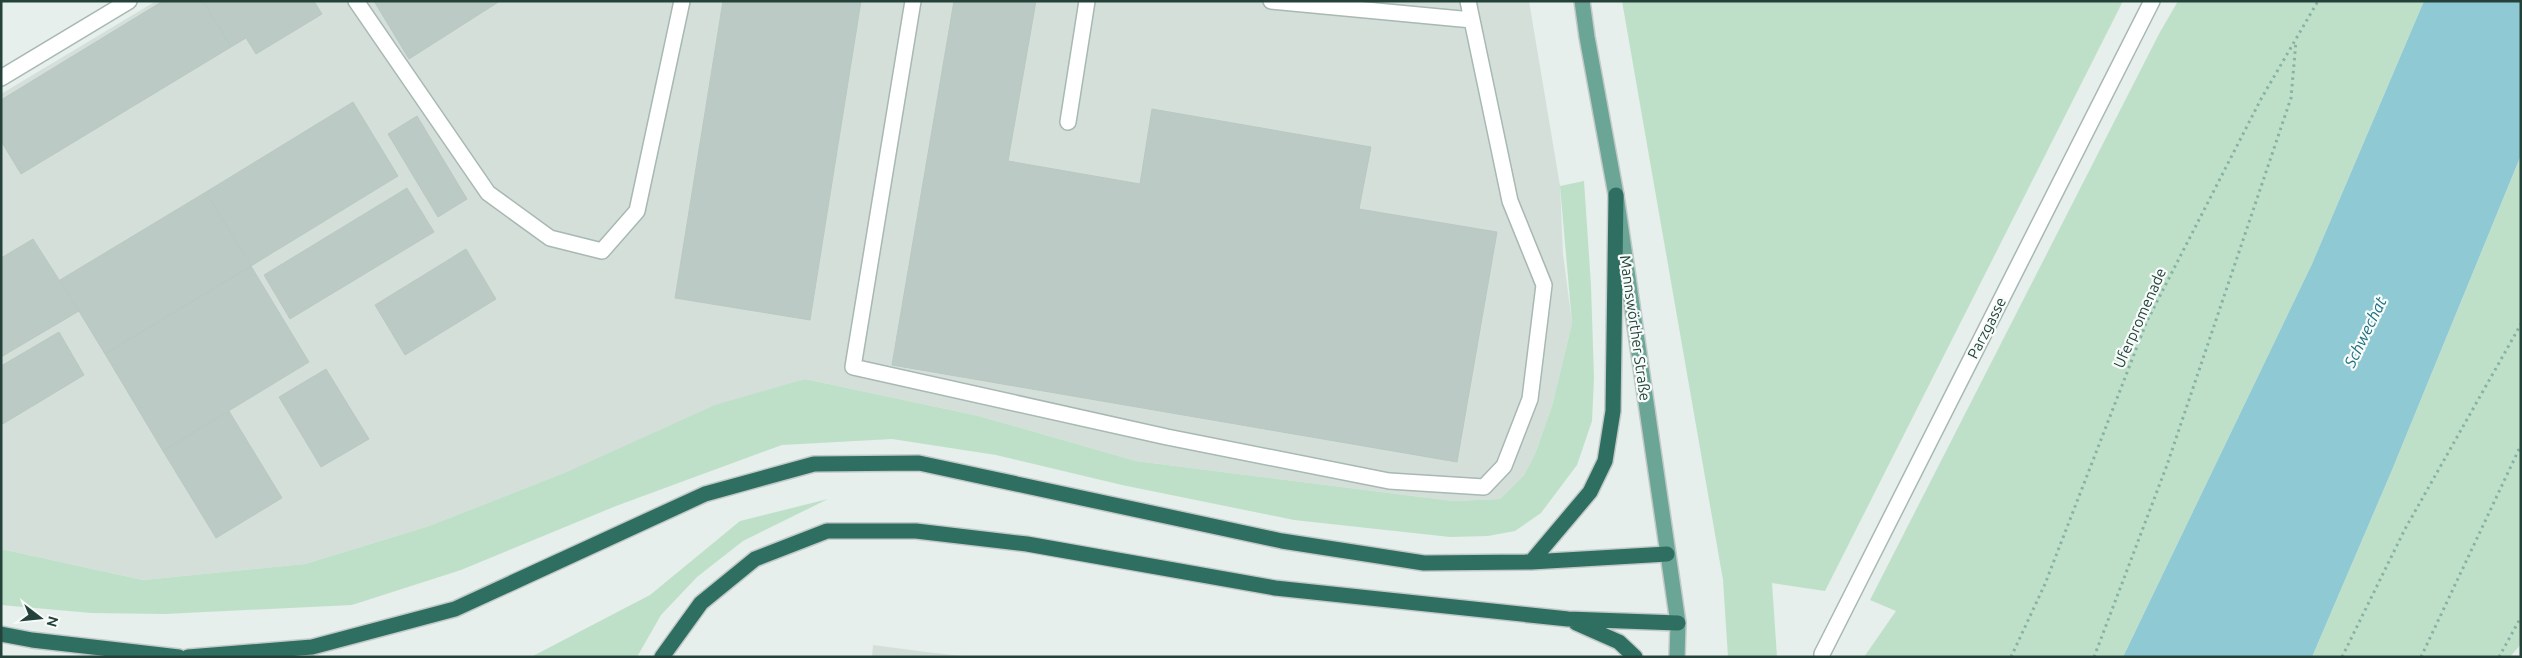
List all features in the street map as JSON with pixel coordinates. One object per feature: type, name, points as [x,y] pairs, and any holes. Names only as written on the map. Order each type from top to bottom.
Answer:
[{"type":"highway","points":[[1531,562],[1590,492],[1605,460],[1613,411],[1616,195]]},
{"type":"highway","points":[[188,657],[312,647],[455,610],[705,494],[814,464],[919,463],[1282,541],[1424,563],[1531,562],[1667,554]]},
{"type":"highway","points":[[662,657],[701,603],[754,559],[826,531],[916,531],[1027,544],[1275,588],[1568,619],[1678,623]]},
{"type":"highway","points":[[1568,619],[1619,642],[1635,657]]},
{"type":"highway","points":[[1,634],[32,640],[179,657]]},
{"type":"main road","name":"Mannswörther Straße","points":[[1582,1],[1586,37],[1616,195],[1678,623],[1677,657]]},
{"type":"street","points":[[1,78],[129,1]]},
{"type":"street","points":[[356,1],[488,193],[550,238],[602,251],[638,210],[682,1]]},
{"type":"street","points":[[913,1],[853,367],[1167,436],[1389,481],[1484,486],[1504,466],[1530,399],[1544,285],[1510,201],[1468,1]]},
{"type":"street","points":[[1068,122],[1088,1]]},
{"type":"street","points":[[1271,1],[1472,20]]},
{"type":"street","name":"Parzgasse","points":[[1822,654],[2152,1]]},
{"type":"path","name":"Uferpromenade","points":[[2011,657],[2045,584],[2147,321],[2261,99],[2318,1]]},
{"type":"path","points":[[2094,657],[2167,466],[2291,98],[2297,38]]},
{"type":"path","points":[[2342,657],[2405,529],[2521,324]]},
{"type":"path","points":[[2421,657],[2521,445]]},
{"type":"path","points":[[2499,657],[2521,618]]},
{"type":"shaded area","points":[[156,1],[1529,1],[1560,186],[1563,254],[1572,323],[1552,406],[1535,454],[1524,475],[1500,499],[1453,501],[1136,461],[979,416],[805,379],[429,526],[305,564],[143,580],[1,549],[1,94]]},
{"type":"shaded area","points":[[873,645],[926,652],[971,657],[872,657]]},
{"type":"green space","points":[[1622,1],[2123,1],[1825,591],[1772,583],[1777,657],[1728,657],[1723,580]]},
{"type":"green space","points":[[2178,1],[2424,1],[2312,264],[2123,657],[1864,657],[1896,611],[1870,600],[2160,32]]},
{"type":"green space","points":[[2521,155],[2521,644],[2510,657],[2312,657],[2392,470]]},
{"type":"green space","points":[[1584,181],[1591,285],[1594,378],[1592,421],[1577,465],[1541,513],[1515,531],[1488,536],[1450,537],[1294,520],[1122,485],[996,455],[892,439],[782,445],[616,506],[461,570],[352,605],[165,614],[91,613],[1,605],[1,549],[143,580],[305,564],[429,526],[569,471],[715,405],[805,379],[979,416],[1136,461],[1453,501],[1500,499],[1524,475],[1535,454],[1552,406],[1572,323],[1560,186]]},
{"type":"green space","points":[[828,499],[743,541],[697,577],[661,615],[637,657],[531,657],[650,595],[740,521]]},
{"type":"water","name":"Schwechat","points":[[2424,1],[2521,1],[2521,155],[2392,470],[2312,657],[2123,657],[2312,264]]},
{"type":"building","points":[[163,1],[203,1],[231,47],[21,174],[1,141],[1,100]]},
{"type":"building","points":[[203,1],[314,1],[322,14],[256,54],[246,38],[231,47]]},
{"type":"building","points":[[374,1],[500,1],[409,59]]},
{"type":"building","points":[[723,1],[861,1],[810,320],[675,298]]},
{"type":"building","points":[[954,1],[1036,1],[1008,161],[1140,184],[1152,109],[1371,147],[1359,209],[1497,232],[1457,462],[892,365]]},
{"type":"building","points":[[353,102],[398,176],[251,266],[206,192]]},
{"type":"building","points":[[417,116],[467,199],[438,217],[388,134]]},
{"type":"building","points":[[407,188],[434,232],[290,319],[264,275]]},
{"type":"building","points":[[206,192],[251,266],[105,354],[60,280]]},
{"type":"building","points":[[33,239],[79,311],[1,357],[1,258]]},
{"type":"building","points":[[466,249],[496,299],[405,355],[375,305]]},
{"type":"building","points":[[251,266],[309,362],[163,451],[105,354]]},
{"type":"building","points":[[59,332],[84,375],[1,425],[1,366]]},
{"type":"building","points":[[326,369],[369,439],[321,467],[279,397]]},
{"type":"building","points":[[229,411],[282,498],[216,538],[163,451]]}]
